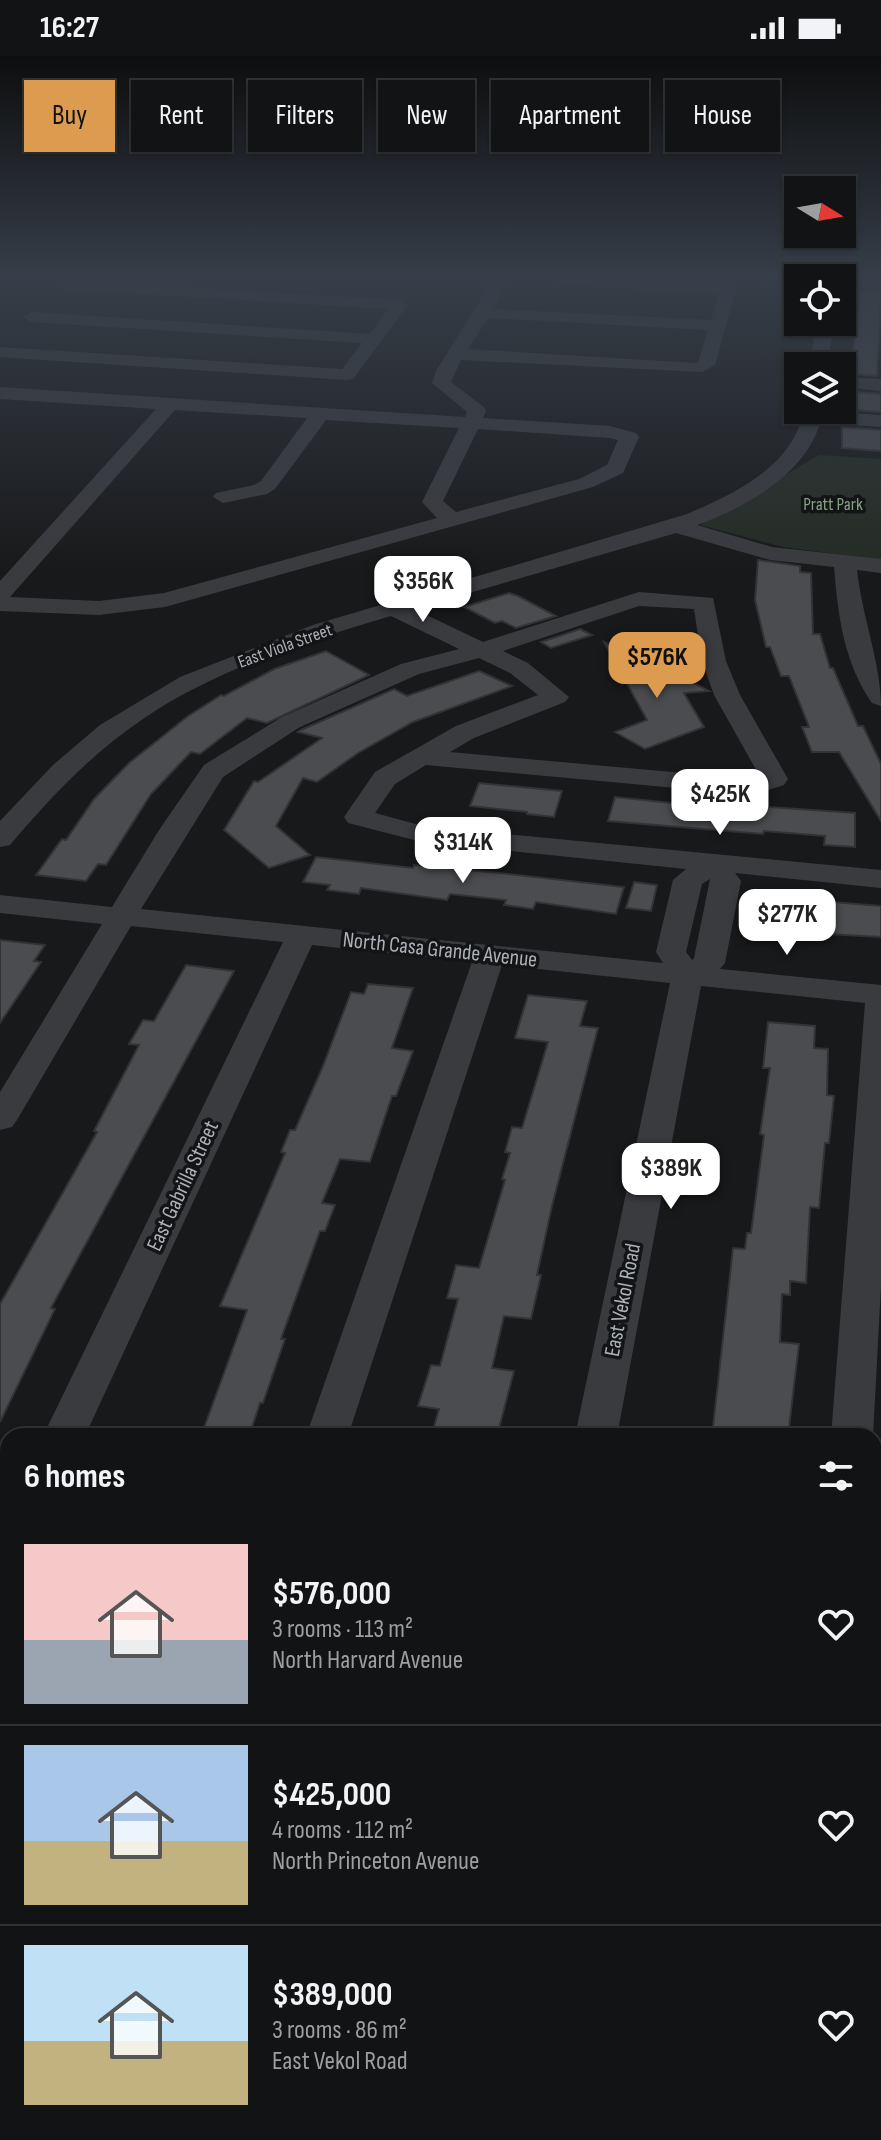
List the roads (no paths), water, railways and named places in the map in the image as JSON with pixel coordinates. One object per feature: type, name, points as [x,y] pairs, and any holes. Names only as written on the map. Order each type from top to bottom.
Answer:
[{"type":"street","points":[[443,376],[441,383],[477,411],[432,502],[452,520]]},
{"type":"street","points":[[856,383],[881,385]]},
{"type":"street","points":[[0,604],[99,608],[165,600],[596,479],[616,469],[629,437],[610,432],[24,395],[4,401]]},
{"type":"street","points":[[0,595],[170,404]]},
{"type":"street","points":[[223,497],[260,490],[268,485],[320,414]]},
{"type":"street","points":[[856,418],[881,421]]},
{"type":"street","name":"East Viola Street","points":[[0,839],[33,799],[100,736],[186,683],[283,644],[393,608],[675,526],[723,505],[772,475],[804,445],[809,424]]},
{"type":"street","points":[[675,526],[770,553],[881,566]]},
{"type":"street","points":[[845,563],[849,605],[862,665],[881,698]]},
{"type":"street","points":[[0,1120],[120,917],[213,771],[291,722],[410,669],[482,650],[630,601],[705,603],[714,661],[727,695],[774,779],[752,787],[421,757]]},
{"type":"street","points":[[393,608],[519,668],[556,697],[465,732],[385,778],[358,817],[422,834],[881,879]]},
{"type":"street","points":[[687,975],[709,963],[726,881],[714,864]]},
{"type":"street","name":"North Casa Grande Avenue","points":[[0,904],[881,997]]},
{"type":"street","name":"East Gabrilla Street","points":[[68,1428],[301,936]]},
{"type":"street","points":[[330,1428],[490,955]]},
{"type":"street","name":"East Vekol Road","points":[[598,1428],[687,975]]},
{"type":"street","points":[[853,1428],[881,997]]},
{"type":"park label","name":"Pratt Park","points":[[833,504]]}]
